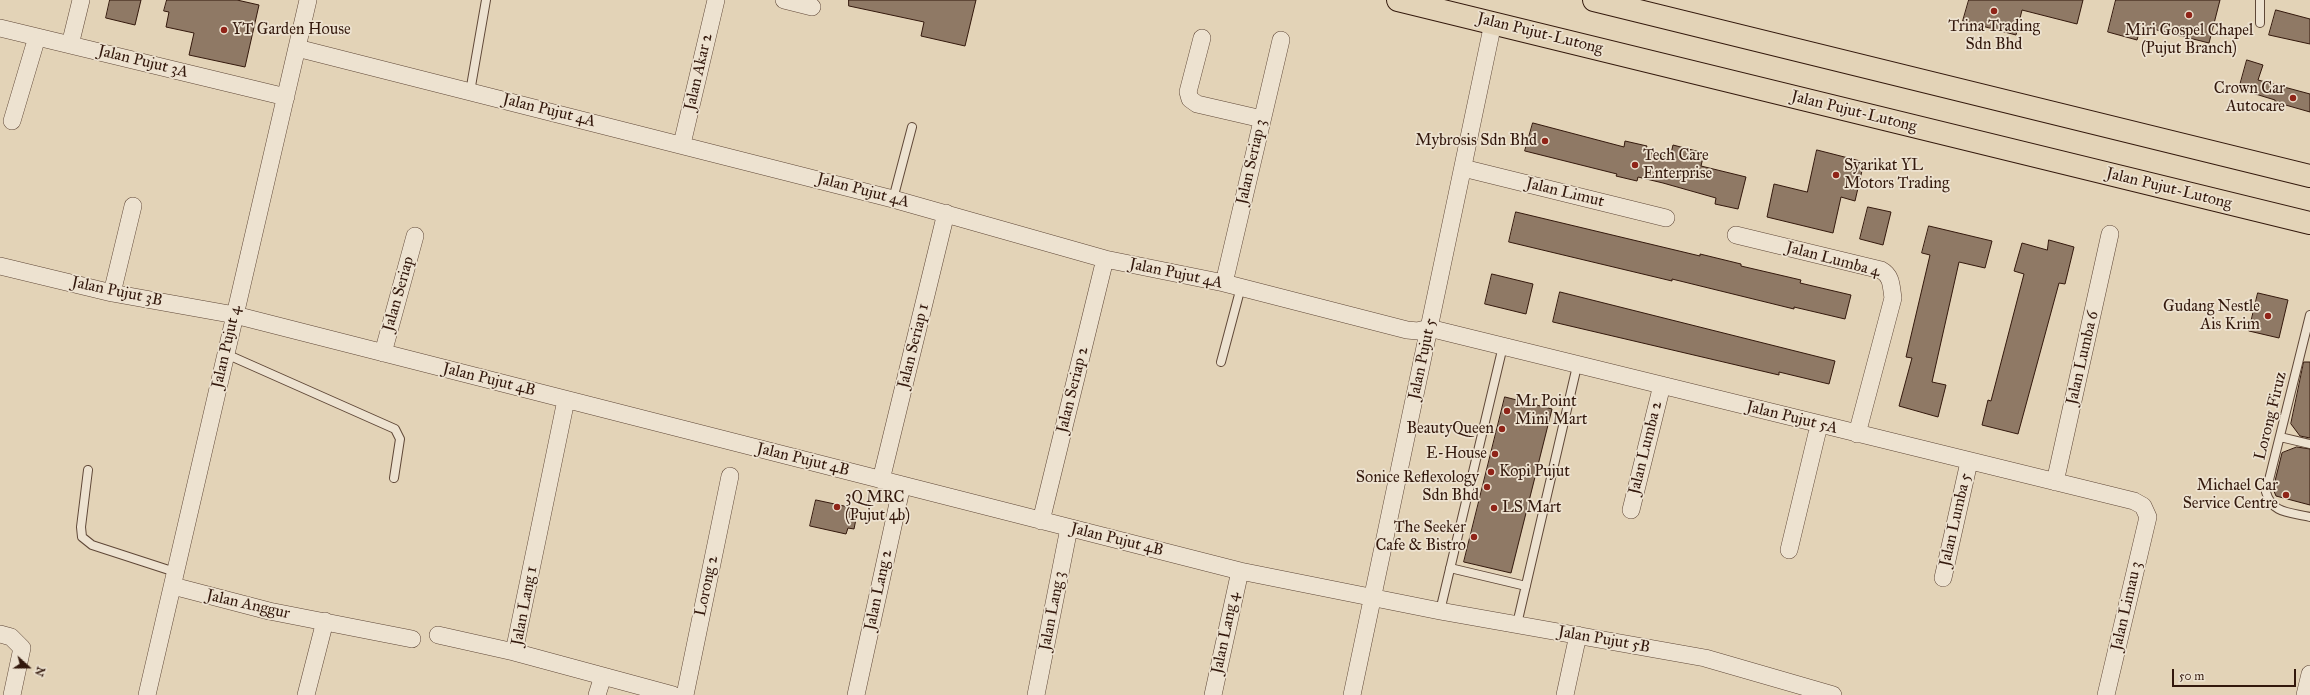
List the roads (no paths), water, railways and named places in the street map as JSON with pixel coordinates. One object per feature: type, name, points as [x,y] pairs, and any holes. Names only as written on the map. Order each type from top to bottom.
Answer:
[{"type":"highway","name":"Jalan Pujut-Lutong","points":[[1398,0],[2310,223]]},
{"type":"highway","points":[[1594,0],[2310,176]]},
{"type":"street","points":[[70,45],[81,0]]},
{"type":"street","name":"Jalan Pujut 4","points":[[147,695],[308,0]]},
{"type":"street","name":"Jalan Akar 2","points":[[682,144],[716,0]]},
{"type":"street","points":[[784,0],[812,7]]},
{"type":"street","name":"Jalan Pujut 5","points":[[1352,695],[1493,23]]},
{"type":"street","name":"Jalan Pujut 3A","points":[[0,28],[286,97]]},
{"type":"street","points":[[12,121],[37,37]]},
{"type":"street","points":[[1202,38],[1188,92],[1190,99],[1197,104],[1262,119]]},
{"type":"street","name":"Jalan Seriap 3","points":[[1224,283],[1281,40]]},
{"type":"street","name":"Jalan Pujut 4A","points":[[297,48],[682,144],[893,199],[1105,259],[1224,283],[1407,330],[1418,331],[1429,328]]},
{"type":"street","name":"Jalan Limut","points":[[1463,168],[1666,218]]},
{"type":"street","points":[[112,292],[133,206]]},
{"type":"street","name":"Jalan Seriap 1","points":[[881,480],[946,213]]},
{"type":"street","name":"Jalan Lumba 6","points":[[2055,482],[2110,234]]},
{"type":"street","name":"Jalan Lumba 4","points":[[1736,235],[1881,270],[1886,273],[1890,280],[1892,298],[1857,434]]},
{"type":"street","name":"Jalan Seriap","points":[[383,353],[415,236]]},
{"type":"street","name":"Jalan Seriap 2","points":[[1041,521],[1105,259]]},
{"type":"street","name":"Jalan Pujut 3B","points":[[0,266],[112,292],[235,315]]},
{"type":"street","name":"Jalan Pujut 4B","points":[[235,315],[1240,571],[1373,598]]},
{"type":"street","name":"Jalan Pujut 5A","points":[[1429,328],[1577,366],[1662,385],[1969,462],[2134,501],[2143,506],[2148,517]]},
{"type":"street","name":"Jalan Lumba 2","points":[[1631,510],[1662,385]]},
{"type":"street","name":"Jalan Lang 1","points":[[566,400],[514,652],[673,695]]},
{"type":"street","points":[[1789,550],[1820,425]]},
{"type":"street","name":"Jalan Lumba 5","points":[[1943,578],[1969,462]]},
{"type":"street","name":"Lorong 2","points":[[685,695],[730,476]]},
{"type":"street","name":"Jalan Lang 2","points":[[856,695],[902,485]]},
{"type":"street","name":"Jalan Limau 3","points":[[2106,695],[2148,517]]},
{"type":"street","name":"Jalan Lang 3","points":[[1036,695],[1069,528]]},
{"type":"street","name":"Jalan Lang 4","points":[[1213,695],[1240,571]]},
{"type":"street","name":"Jalan Anggur","points":[[174,579],[269,611],[412,639]]},
{"type":"street","name":"Jalan Pujut 5B","points":[[1373,598],[1705,658],[1799,690],[1833,695]]},
{"type":"street","points":[[306,695],[325,621]]},
{"type":"street","points":[[0,634],[11,637],[22,648],[12,695]]},
{"type":"street","points":[[438,635],[514,652]]},
{"type":"street","points":[[1565,695],[1578,635]]},
{"type":"street","points":[[2305,695],[2310,674]]},
{"type":"street","points":[[597,695],[603,676]]},
{"type":"lane","points":[[470,92],[486,0]]},
{"type":"lane","points":[[2260,0],[2260,23]]},
{"type":"lane","points":[[893,199],[912,127]]},
{"type":"lane","points":[[1221,362],[1241,287]]},
{"type":"lane","name":"Lorong Firuz","points":[[2310,315],[2266,492],[2269,503],[2275,508],[2310,517]]},
{"type":"lane","points":[[1440,611],[1503,346]]},
{"type":"lane","points":[[226,354],[395,429],[400,439],[394,478]]},
{"type":"lane","points":[[1517,624],[1577,366]]},
{"type":"lane","points":[[2280,437],[2310,444]]},
{"type":"lane","points":[[88,470],[80,527],[82,537],[92,545],[174,579]]},
{"type":"lane","points":[[1450,568],[1526,586]]},
{"type":"place","name":"Trina Trading Sdn Bhd","points":[[1994,11]]},
{"type":"place","name":"Miri Gospel Chapel (Pujut Branch)","points":[[2189,15]]},
{"type":"place","name":"YT Garden House","points":[[224,30]]},
{"type":"place","name":"Crown Car Autocare","points":[[2293,98]]},
{"type":"place","name":"Mybrosis Sdn Bhd","points":[[1545,141]]},
{"type":"place","name":"Tech Care Enterprise","points":[[1635,165]]},
{"type":"place","name":"Syarikat YL Motors Trading","points":[[1836,175]]},
{"type":"place","name":"Gudang Nestle Ais Krim","points":[[2268,316]]},
{"type":"place","name":"Mr Point Mini Mart","points":[[1507,411]]},
{"type":"place","name":"BeautyQueen","points":[[1502,429]]},
{"type":"place","name":"E-House","points":[[1495,454]]},
{"type":"place","name":"Kopi Pujut","points":[[1491,472]]},
{"type":"place","name":"Sonice Reflexology Sdn Bhd","points":[[1487,487]]},
{"type":"place","name":"Michael Car Service Centre","points":[[2286,495]]},
{"type":"place","name":"3Q MRC (Pujut 4b)","points":[[837,507]]},
{"type":"place","name":"LS Mart","points":[[1494,508]]},
{"type":"place","name":"The Seeker Cafe & Bistro","points":[[1474,537]]}]
